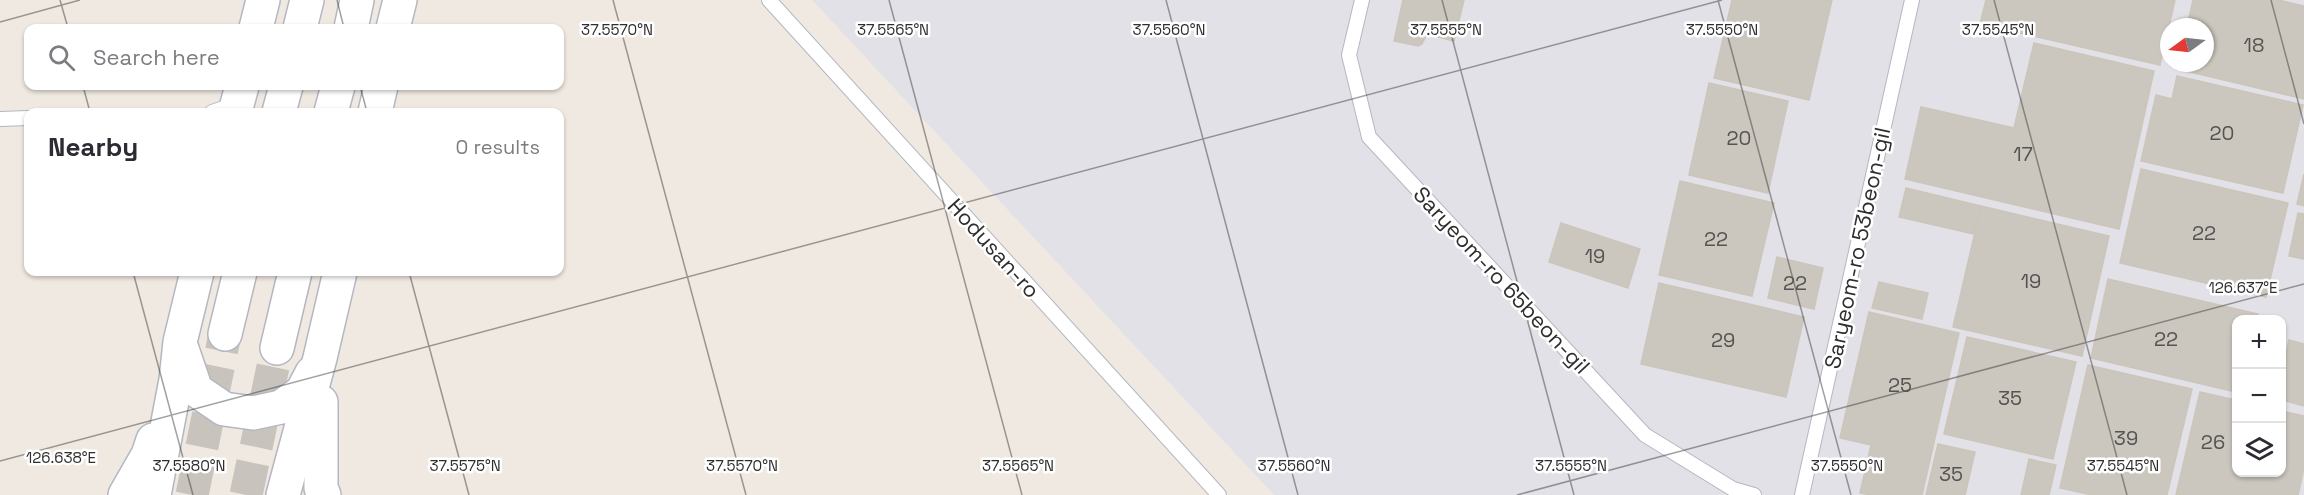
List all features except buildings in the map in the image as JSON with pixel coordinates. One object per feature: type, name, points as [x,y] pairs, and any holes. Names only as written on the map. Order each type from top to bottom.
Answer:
[{"type":"main road","points":[[257,24],[263,0]]},
{"type":"main road","points":[[301,24],[307,0]]},
{"type":"main road","points":[[352,24],[357,0]]},
{"type":"main road","points":[[394,24],[400,0]]},
{"type":"main road","points":[[280,108],[285,90]]},
{"type":"main road","points":[[333,108],[337,90]]},
{"type":"main road","points":[[376,108],[380,90]]},
{"type":"main road","points":[[154,495],[176,380],[180,342],[196,276]]},
{"type":"main road","points":[[225,334],[239,276]]},
{"type":"main road","points":[[277,348],[294,276]]},
{"type":"main road","points":[[283,495],[320,358],[338,276]]},
{"type":"main road","points":[[180,342],[196,390],[224,408],[253,413],[280,407],[302,392],[320,358]]},
{"type":"main road","points":[[320,358],[321,488],[324,495]]},
{"type":"main road","points":[[125,495],[148,455],[176,380]]},
{"type":"lane","name":"Hodusan-ro","points":[[768,0],[1219,495]]},
{"type":"lane","name":"Saryeom-ro 65beon-gil","points":[[1362,0],[1349,55],[1369,137],[1645,435],[1733,489],[1754,495]]},
{"type":"lane","name":"Saryeom-ro 53beon-gil","points":[[1802,495],[1912,0]]},
{"type":"lane","points":[[0,119],[24,118]]},
{"type":"shaded area","points":[[812,0],[2304,0],[2304,495],[1274,495]]},
{"type":"tunnel","points":[[192,495],[225,334]]},
{"type":"tunnel","points":[[246,495],[277,348]]}]
